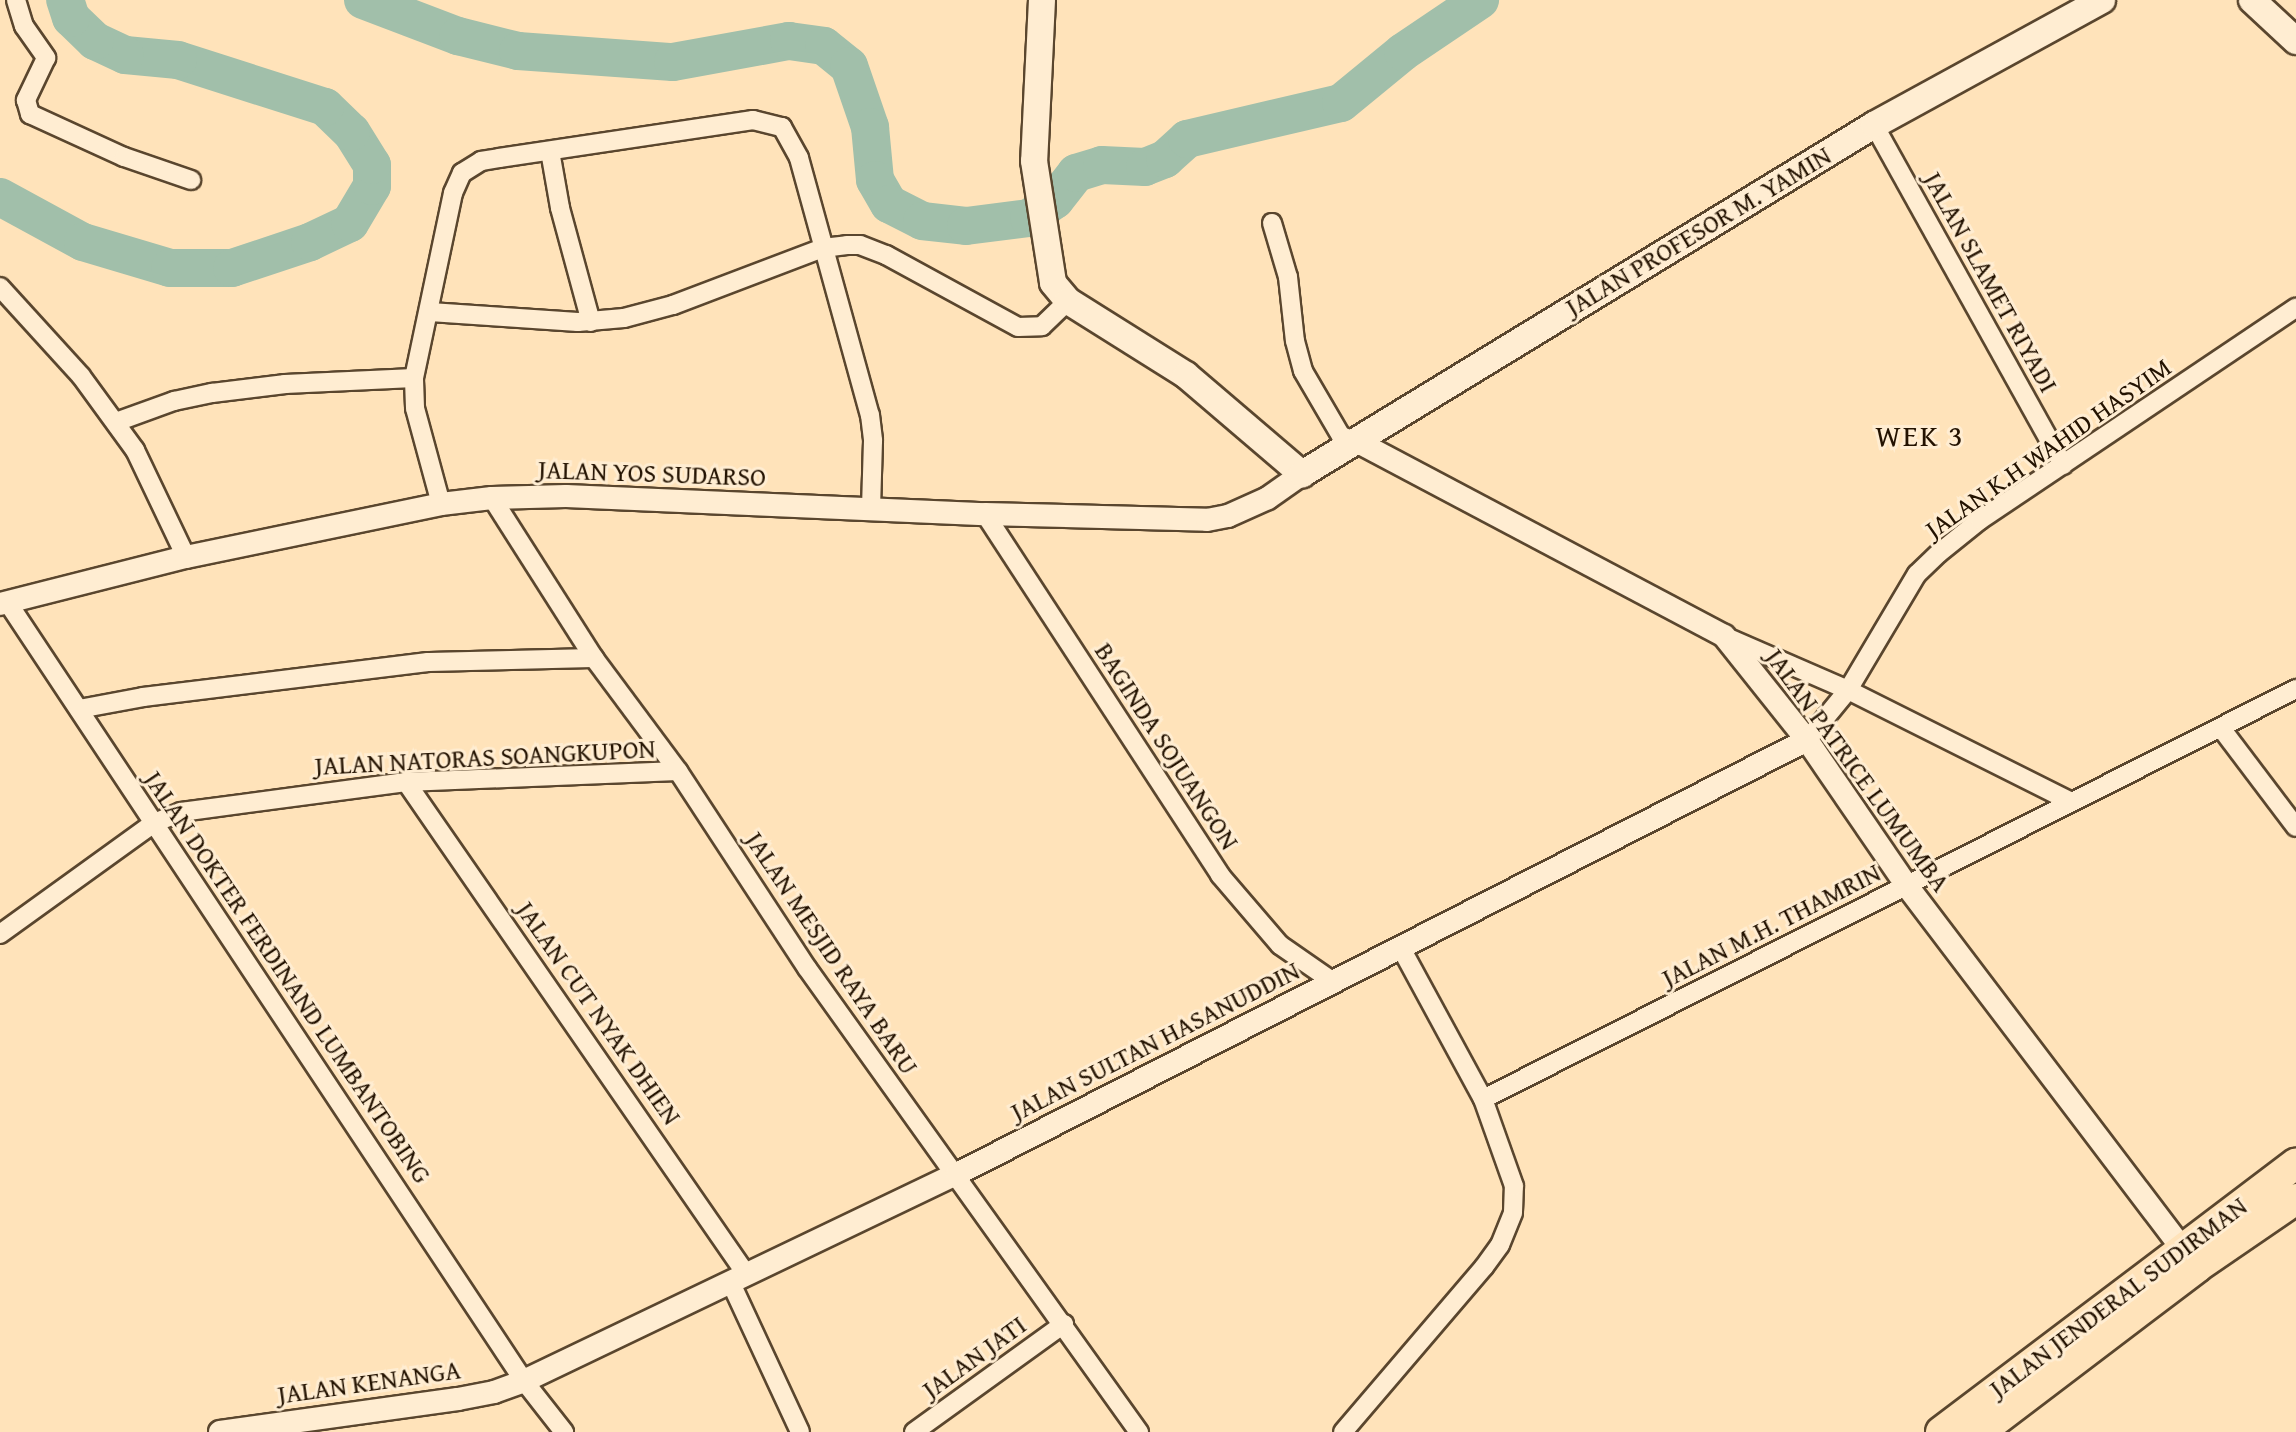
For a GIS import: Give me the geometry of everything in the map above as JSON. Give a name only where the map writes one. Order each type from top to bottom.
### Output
[{"type":"highway","name":"JALAN JENDERAL SUDIRMAN","points":[[1980,1432],[2296,1164]]},
{"type":"highway","name":"JALAN JENDERAL SUDIRMAN","points":[[1945,1431],[2189,1257],[2296,1199]]},
{"type":"main road","points":[[1042,0],[1034,161],[1049,275],[1068,301],[1186,375],[1302,474]]},
{"type":"main road","name":"JALAN PROFESOR M. YAMIN","points":[[1302,474],[1874,125],[2102,0]]},
{"type":"main road","points":[[2252,0],[2296,41]]},
{"type":"street","points":[[16,0],[24,26],[46,58],[26,100],[30,114],[124,157],[191,180]]},
{"type":"street","points":[[441,504],[415,408],[414,378],[453,193],[462,173],[481,161],[753,120],[776,124],[787,132],[799,158],[873,430],[871,509]]},
{"type":"street","name":"JALAN SLAMET RIYADI","points":[[1874,125],[2063,465]]},
{"type":"street","points":[[550,151],[560,208],[591,322]]},
{"type":"street","points":[[1272,223],[1288,277],[1295,341],[1303,371],[1341,436],[1358,442]]},
{"type":"street","points":[[430,312],[591,322],[624,318],[673,305],[823,248],[860,245],[872,248],[1018,327],[1042,326],[1068,301]]},
{"type":"street","points":[[0,287],[81,376],[116,422],[150,476],[186,557]]},
{"type":"street","name":"JALAN K.H WAHID HASYIM","points":[[1807,740],[1848,690],[1917,574],[1980,520],[2296,308]]},
{"type":"street","points":[[116,422],[174,401],[212,393],[285,384],[414,378]]},
{"type":"street","name":"JALAN PATRICE LUMUMBA","points":[[1358,442],[1724,636],[1807,740],[1907,886],[2189,1257]]},
{"type":"street","name":"JALAN YOS SUDARSO","points":[[4,604],[186,557],[441,504],[492,498],[566,496],[1207,520],[1228,516],[1268,498],[1302,474]]},
{"type":"street","name":"JALAN MESJID RAYA BARU","points":[[492,498],[594,658],[678,771],[807,968],[1139,1432]]},
{"type":"street","name":"BAGINDA SOJUANGON","points":[[985,514],[1220,875],[1280,945],[1332,981]]},
{"type":"street","name":"JALAN DOKTER FERDINAND LUMBANTOBING","points":[[4,604],[79,709],[524,1381],[564,1432]]},
{"type":"street","points":[[1724,636],[1848,690],[2072,802]]},
{"type":"street","points":[[79,709],[143,697],[428,662],[594,658]]},
{"type":"street","name":"JALAN M.H. THAMRIN","points":[[1483,1099],[2296,689]]},
{"type":"street","points":[[2221,728],[2296,827]]},
{"type":"street","name":"JALAN SULTAN HASANUDDIN","points":[[524,1381],[957,1174],[1807,740]]},
{"type":"street","name":"JALAN NATORAS SOANGKUPON","points":[[0,934],[154,823],[189,810],[406,782],[678,771]]},
{"type":"street","name":"JALAN CUT NYAK DHIEN","points":[[406,782],[738,1278],[800,1432]]},
{"type":"street","points":[[1343,1432],[1484,1267],[1507,1229],[1513,1212],[1514,1186],[1483,1099],[1401,948]]},
{"type":"street","name":"JALAN JATI","points":[[914,1432],[1064,1324]]},
{"type":"street","name":"JALAN KENANGA","points":[[220,1432],[458,1399],[494,1392],[524,1381]]},
{"type":"waterway","points":[[0,197],[83,242],[170,268],[232,268],[310,242],[350,223],[372,186],[372,165],[351,132],[325,107],[178,60],[125,55],[95,41],[71,18],[65,0]]},
{"type":"waterway","points":[[363,0],[458,36],[518,51],[673,62],[789,41],[824,46],[849,66],[870,127],[875,180],[889,204],[922,221],[966,226],[1029,218],[1055,200],[1076,173],[1102,165],[1145,167],[1165,159],[1187,139],[1341,103],[1403,52],[1480,0]]},
{"type":"district","name":"WEK 3","points":[[1920,435]]}]
